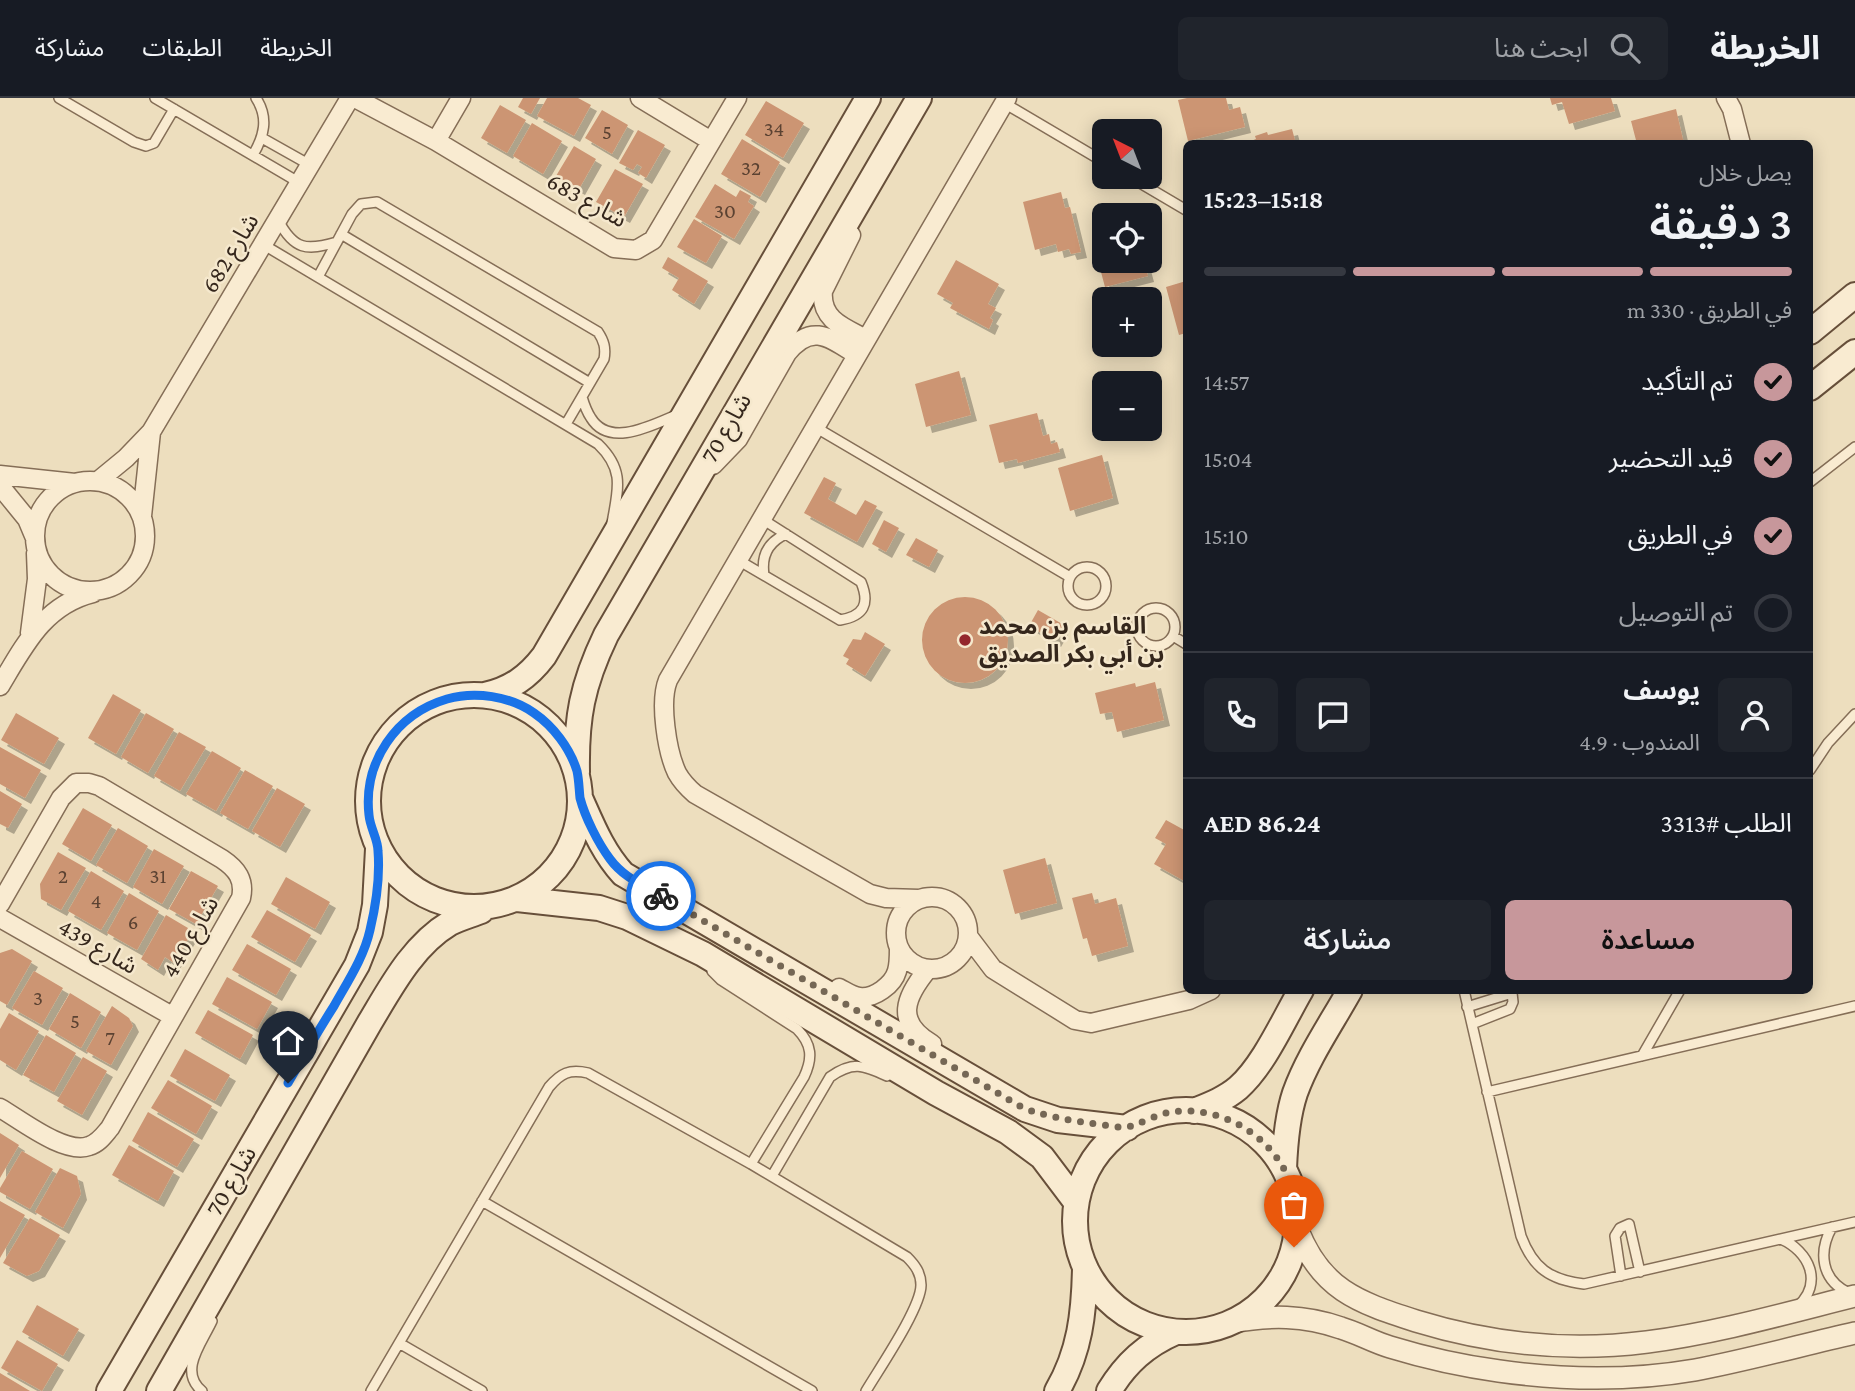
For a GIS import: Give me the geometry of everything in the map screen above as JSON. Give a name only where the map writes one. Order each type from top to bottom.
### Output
[{"type":"main road","name":"شارع 70","points":[[485,695],[513,686],[536,668],[868,98]]},
{"type":"main road","name":"شارع 70","points":[[577,772],[581,701],[590,667],[606,635],[919,98]]},
{"type":"main road","points":[[1813,330],[1855,295]]},
{"type":"main road","points":[[1813,386],[1855,352]]},
{"type":"main road","points":[[485,695],[510,701],[533,712],[552,729],[567,749],[577,772],[581,800],[577,831],[564,859],[543,882],[517,899],[493,906],[459,907],[426,897],[398,877],[379,849],[369,818],[369,786],[373,770],[387,741],[409,717],[430,705],[453,697],[485,695]]},
{"type":"main road","points":[[581,800],[605,851],[623,874],[1025,1109],[1058,1120],[1127,1128]]},
{"type":"main road","name":"شارع 70","points":[[109,1391],[357,965],[370,932],[379,849]]},
{"type":"main road","points":[[517,899],[599,908],[626,917],[703,954],[936,1093],[1008,1132],[1042,1157],[1076,1202]]},
{"type":"main road","name":"شارع 70","points":[[159,1391],[369,1022],[405,965],[433,936],[451,923],[493,906]]},
{"type":"main road","points":[[1194,1111],[1237,1089],[1254,1071],[1299,994]]},
{"type":"main road","points":[[1284,1169],[1288,1118],[1295,1093],[1348,994]]},
{"type":"main road","points":[[1194,1111],[1221,1116],[1246,1128],[1268,1146],[1284,1169],[1294,1197],[1297,1228],[1294,1247],[1277,1284],[1249,1312],[1231,1322],[1204,1331],[1176,1332],[1157,1329],[1122,1313],[1107,1300],[1085,1269],[1078,1247],[1076,1202],[1089,1167],[1099,1152],[1127,1128],[1148,1117],[1170,1112],[1194,1111]]},
{"type":"main road","points":[[1057,1391],[1069,1371],[1081,1331],[1085,1269]]},
{"type":"main road","points":[[1109,1391],[1130,1362],[1159,1339],[1176,1332]]},
{"type":"street","name":"شارع 683","points":[[352,98],[436,141],[614,248],[636,250],[653,240],[737,98]]},
{"type":"street","name":"شارع 682","points":[[97,481],[126,458],[150,432],[352,98]]},
{"type":"street","points":[[436,141],[461,98]]},
{"type":"street","points":[[640,98],[712,141]]},
{"type":"street","points":[[1726,98],[1732,109],[1740,140]]},
{"type":"street","points":[[951,964],[966,947],[968,936],[964,915],[949,901],[940,897],[886,898],[870,894],[695,794],[683,782],[674,767],[662,708],[664,690],[738,559],[1005,101]]},
{"type":"street","points":[[862,347],[832,320],[825,310],[823,291],[881,176],[896,139]]},
{"type":"street","points":[[696,478],[738,439],[787,353],[797,341],[810,335],[825,336],[862,347]]},
{"type":"street","name":"شارع 682","points":[[142,516],[150,432]]},
{"type":"street","points":[[0,475],[75,483],[97,481],[112,485],[135,503],[142,516],[146,535],[142,554],[133,572],[118,584],[65,602],[43,620],[29,637],[0,686]]},
{"type":"street","points":[[29,637],[37,579],[36,524],[41,510],[61,489],[75,483]]},
{"type":"street","points":[[0,486],[27,519],[43,566],[58,582],[78,590],[99,591]]},
{"type":"street","name":"شارع 440","points":[[0,904],[61,798],[76,783],[99,786],[222,859],[234,867],[243,888],[241,898],[101,1140],[77,1148],[59,1143],[0,1108]]},
{"type":"street","points":[[787,969],[801,968],[809,971],[856,997],[883,991],[895,978],[899,949],[896,928],[885,910],[870,894]]},
{"type":"street","points":[[896,928],[903,911],[919,899]]},
{"type":"street","name":"شارع 439","points":[[0,918],[172,1016]]},
{"type":"street","points":[[968,936],[993,969]]},
{"type":"street","points":[[899,949],[911,963],[928,970]]},
{"type":"street","points":[[982,1085],[967,1062],[919,1037],[908,1019],[908,998],[912,988],[928,970],[951,964],[972,964],[993,969],[1075,1020],[1091,1023],[1189,1000],[1202,994]]},
{"type":"street","points":[[1297,1228],[1315,1265],[1345,1293],[1404,1317],[1483,1338],[1565,1346],[1606,1346],[1689,1335],[1855,1296]]},
{"type":"street","points":[[1231,1322],[1288,1316],[1317,1320],[1402,1351],[1455,1364],[1531,1375],[1574,1377],[1629,1377],[1695,1370],[1849,1336]]},
{"type":"lane","points":[[59,98],[71,101],[134,142],[146,146],[153,143],[174,109]]},
{"type":"lane","points":[[155,98],[300,183]]},
{"type":"lane","points":[[253,155],[262,138],[264,114],[256,98]]},
{"type":"lane","points":[[1005,101],[1092,155]]},
{"type":"lane","points":[[262,138],[310,165]]},
{"type":"lane","points":[[1150,189],[1183,208]]},
{"type":"lane","points":[[318,276],[352,215],[361,204],[377,202],[598,332],[603,339],[604,359],[566,424]]},
{"type":"lane","points":[[278,220],[289,239],[310,249],[339,238]]},
{"type":"lane","points":[[339,238],[590,383]]},
{"type":"lane","points":[[264,244],[598,444],[610,456],[617,472],[617,493],[608,545]]},
{"type":"lane","points":[[582,397],[591,420],[615,434],[641,429],[684,412]]},
{"type":"lane","points":[[815,428],[1070,577]]},
{"type":"lane","points":[[1813,480],[1855,447]]},
{"type":"lane","points":[[738,559],[840,620],[853,618],[863,609],[866,595],[861,582],[762,519]]},
{"type":"lane","points":[[764,575],[763,559],[766,550],[774,540],[786,534]]},
{"type":"lane","points":[[1086,567],[1095,569],[1102,575],[1106,585],[1104,594],[1097,602],[1088,605],[1078,603],[1071,596],[1068,587],[1070,577],[1076,570],[1086,567]]},
{"type":"lane","points":[[1155,608],[1164,610],[1172,617],[1175,626],[1173,636],[1166,643],[1157,646],[1147,644],[1140,638],[1137,628],[1139,619],[1145,611],[1155,608]]},
{"type":"lane","points":[[1173,636],[1183,642]]},
{"type":"lane","points":[[1813,765],[1828,743],[1855,714]]},
{"type":"lane","points":[[703,954],[712,972],[797,1029],[806,1039],[811,1051],[810,1065],[804,1077],[751,1164]]},
{"type":"lane","points":[[1465,994],[1521,1236],[1527,1252],[1544,1271],[1567,1282],[1584,1284],[1855,1222]]},
{"type":"lane","points":[[1467,1007],[1509,994]]},
{"type":"lane","points":[[1472,1024],[1510,1009],[1512,994]]},
{"type":"lane","points":[[1642,1056],[1678,994]]},
{"type":"lane","points":[[1488,1092],[1855,1006]]},
{"type":"lane","points":[[772,1176],[822,1088],[830,1077],[840,1070],[865,1066],[912,1088],[936,1093]]},
{"type":"lane","points":[[371,1391],[549,1087],[559,1075],[573,1070],[588,1073],[751,1164],[907,1257],[915,1265],[919,1275],[920,1297],[866,1391]]},
{"type":"lane","points":[[482,1201],[812,1391]]},
{"type":"lane","points":[[1621,1276],[1615,1241],[1617,1232],[1624,1225],[1629,1224],[1640,1272]]},
{"type":"lane","points":[[1832,1227],[1823,1250],[1824,1263],[1835,1284],[1855,1296]]},
{"type":"lane","points":[[1781,1239],[1803,1254],[1809,1265],[1811,1279],[1808,1292],[1791,1312]]},
{"type":"lane","points":[[224,1299],[237,1274],[243,1245]]},
{"type":"lane","points":[[202,1391],[192,1380],[190,1369],[218,1311]]},
{"type":"lane","points":[[399,1343],[482,1391]]},
{"type":"building","points":[[523,98],[540,98],[531,114],[518,107]]},
{"type":"building","points":[[547,98],[578,98],[591,105],[574,136],[537,116]]},
{"type":"building","points":[[1226,98],[1229,110],[1240,107],[1245,127],[1188,140],[1178,100]]},
{"type":"building","points":[[1550,98],[1611,98],[1615,111],[1569,124],[1562,102],[1552,105]]},
{"type":"building","points":[[766,101],[804,123],[783,158],[745,135]]},
{"type":"building","points":[[500,105],[526,120],[507,153],[481,138]]},
{"type":"building","points":[[1676,109],[1683,140],[1636,140],[1631,121]]},
{"type":"building","points":[[602,110],[628,125],[612,154],[585,138]]},
{"type":"building","points":[[532,123],[562,141],[543,174],[513,156]]},
{"type":"building","points":[[1292,129],[1295,140],[1253,140],[1255,136],[1267,132],[1268,135]]},
{"type":"building","points":[[638,130],[665,145],[646,178],[638,173],[642,167],[637,164],[633,170],[619,163]]},
{"type":"building","points":[[742,139],[780,162],[760,197],[721,174]]},
{"type":"building","points":[[574,146],[596,159],[579,189],[556,176]]},
{"type":"building","points":[[615,169],[643,184],[624,217],[596,202]]},
{"type":"building","points":[[715,184],[736,197],[740,190],[751,196],[748,202],[754,206],[734,239],[695,217]]},
{"type":"building","points":[[1061,192],[1065,208],[1070,207],[1081,252],[1071,254],[1069,249],[1058,252],[1056,244],[1035,250],[1023,202]]},
{"type":"building","points":[[694,219],[722,236],[706,263],[677,247]]},
{"type":"building","points":[[668,257],[708,281],[694,304],[672,290],[679,278],[662,268]]},
{"type":"building","points":[[956,260],[999,284],[988,304],[996,308],[990,318],[993,320],[989,329],[950,308],[953,303],[937,294]]},
{"type":"building","points":[[1101,273],[1147,273],[1148,276],[1105,287]]},
{"type":"building","points":[[1183,282],[1183,334],[1179,335],[1166,287]]},
{"type":"building","points":[[959,371],[971,415],[926,427],[915,384]]},
{"type":"building","points":[[1037,413],[1043,436],[1049,434],[1051,444],[1057,442],[1060,452],[1018,463],[1017,459],[999,463],[989,425]]},
{"type":"building","points":[[1102,455],[1113,498],[1070,511],[1058,468]]},
{"type":"building","points":[[824,477],[836,483],[828,499],[856,515],[865,500],[877,506],[857,542],[804,513]]},
{"type":"building","points":[[884,520],[899,528],[886,552],[872,544]]},
{"type":"building","points":[[916,538],[938,550],[929,567],[906,555]]},
{"type":"building","name":"القاسم بن محمد بن أبي بكر الصديق","points":[[965,597],[989,604],[1001,616],[1008,640],[1001,664],[989,676],[965,683],[941,676],[929,664],[922,640],[929,616],[941,604]]},
{"type":"building","points":[[1038,610],[1064,625],[1055,641],[1029,626]]},
{"type":"building","points":[[865,632],[885,644],[865,676],[846,664],[849,659],[843,656],[853,639],[861,640]]},
{"type":"building","points":[[1155,682],[1164,720],[1117,732],[1112,712],[1100,714],[1095,693],[1135,683],[1136,687]]},
{"type":"building","points":[[113,694],[141,710],[116,754],[88,738]]},
{"type":"building","points":[[16,713],[59,738],[44,764],[1,740]]},
{"type":"building","points":[[146,713],[174,729],[148,773],[121,757]]},
{"type":"building","points":[[179,732],[206,747],[180,791],[154,776]]},
{"type":"building","points":[[0,747],[41,770],[25,798],[0,784]]},
{"type":"building","points":[[212,751],[241,768],[216,811],[186,794]]},
{"type":"building","points":[[245,770],[273,786],[248,829],[220,813]]},
{"type":"building","points":[[277,788],[305,804],[280,847],[252,831]]},
{"type":"building","points":[[0,791],[22,804],[8,828],[0,824]]},
{"type":"building","points":[[83,808],[112,825],[91,861],[62,844]]},
{"type":"building","points":[[1166,820],[1183,829],[1183,880],[1154,864],[1166,844],[1155,838]]},
{"type":"building","points":[[118,828],[148,846],[127,883],[96,865]]},
{"type":"building","points":[[154,849],[184,866],[162,904],[133,887]]},
{"type":"building","points":[[58,852],[86,868],[61,910],[41,899],[40,884]]},
{"type":"building","points":[[1045,858],[1057,903],[1015,914],[1003,870]]},
{"type":"building","points":[[91,871],[124,891],[101,930],[68,911]]},
{"type":"building","points":[[191,871],[218,886],[196,924],[169,909]]},
{"type":"building","points":[[286,877],[330,902],[315,929],[271,904]]},
{"type":"building","points":[[129,893],[159,911],[137,950],[107,933]]},
{"type":"building","points":[[1092,893],[1095,904],[1116,898],[1128,946],[1092,956],[1087,938],[1083,939],[1072,898]]},
{"type":"building","points":[[267,910],[311,935],[295,962],[251,937]]},
{"type":"building","points":[[166,915],[193,931],[174,963],[165,957],[158,970],[141,959]]},
{"type":"building","points":[[247,944],[291,969],[276,995],[232,970]]},
{"type":"building","points":[[12,949],[32,961],[7,1005],[0,1001],[0,953]]},
{"type":"building","points":[[34,971],[63,988],[42,1025],[12,1008]]},
{"type":"building","points":[[227,977],[272,1002],[257,1029],[212,1004]]},
{"type":"building","points":[[70,993],[101,1012],[81,1048],[49,1029]]},
{"type":"building","points":[[112,1006],[129,1018],[133,1026],[111,1065],[86,1051]]},
{"type":"building","points":[[208,1010],[253,1035],[240,1059],[195,1033]]},
{"type":"building","points":[[9,1013],[39,1031],[16,1070],[0,1060],[0,1029]]},
{"type":"building","points":[[46,1035],[76,1053],[54,1092],[23,1075]]},
{"type":"building","points":[[185,1049],[230,1075],[215,1101],[170,1076]]},
{"type":"building","points":[[83,1057],[107,1071],[82,1115],[57,1101]]},
{"type":"building","points":[[168,1080],[212,1106],[196,1134],[151,1108]]},
{"type":"building","points":[[148,1112],[194,1139],[177,1167],[132,1141]]},
{"type":"building","points":[[0,1133],[19,1145],[0,1178]]},
{"type":"building","points":[[129,1145],[174,1171],[158,1201],[112,1175]]},
{"type":"building","points":[[22,1151],[53,1169],[30,1209],[0,1192]]},
{"type":"building","points":[[60,1168],[77,1176],[81,1194],[63,1228],[35,1212]]},
{"type":"building","points":[[0,1201],[25,1215],[0,1258]]},
{"type":"building","points":[[30,1218],[60,1235],[39,1271],[27,1276],[3,1263]]},
{"type":"building","points":[[37,1305],[79,1329],[63,1356],[22,1332]]},
{"type":"building","points":[[17,1340],[58,1364],[42,1391],[1,1368]]},
{"type":"building","points":[[0,1373],[30,1391],[0,1391]]},
{"type":"way so far","points":[[661,896],[1025,1109],[1058,1120],[1127,1128],[1148,1117],[1170,1112],[1194,1111],[1221,1116],[1246,1128],[1268,1146],[1290,1183],[1297,1228],[1294,1247]]},
{"type":"place","name":"القاسم بن محمد بن أبي بكر الصديق","points":[[965,640]]},
{"type":"route","points":[[288,1083],[357,965],[370,932],[379,849],[369,818],[369,786],[373,770],[387,741],[397,728],[423,709],[453,697],[485,695],[510,701],[533,712],[552,729],[567,749],[577,772],[581,800],[610,860],[623,874],[661,896]]}]
